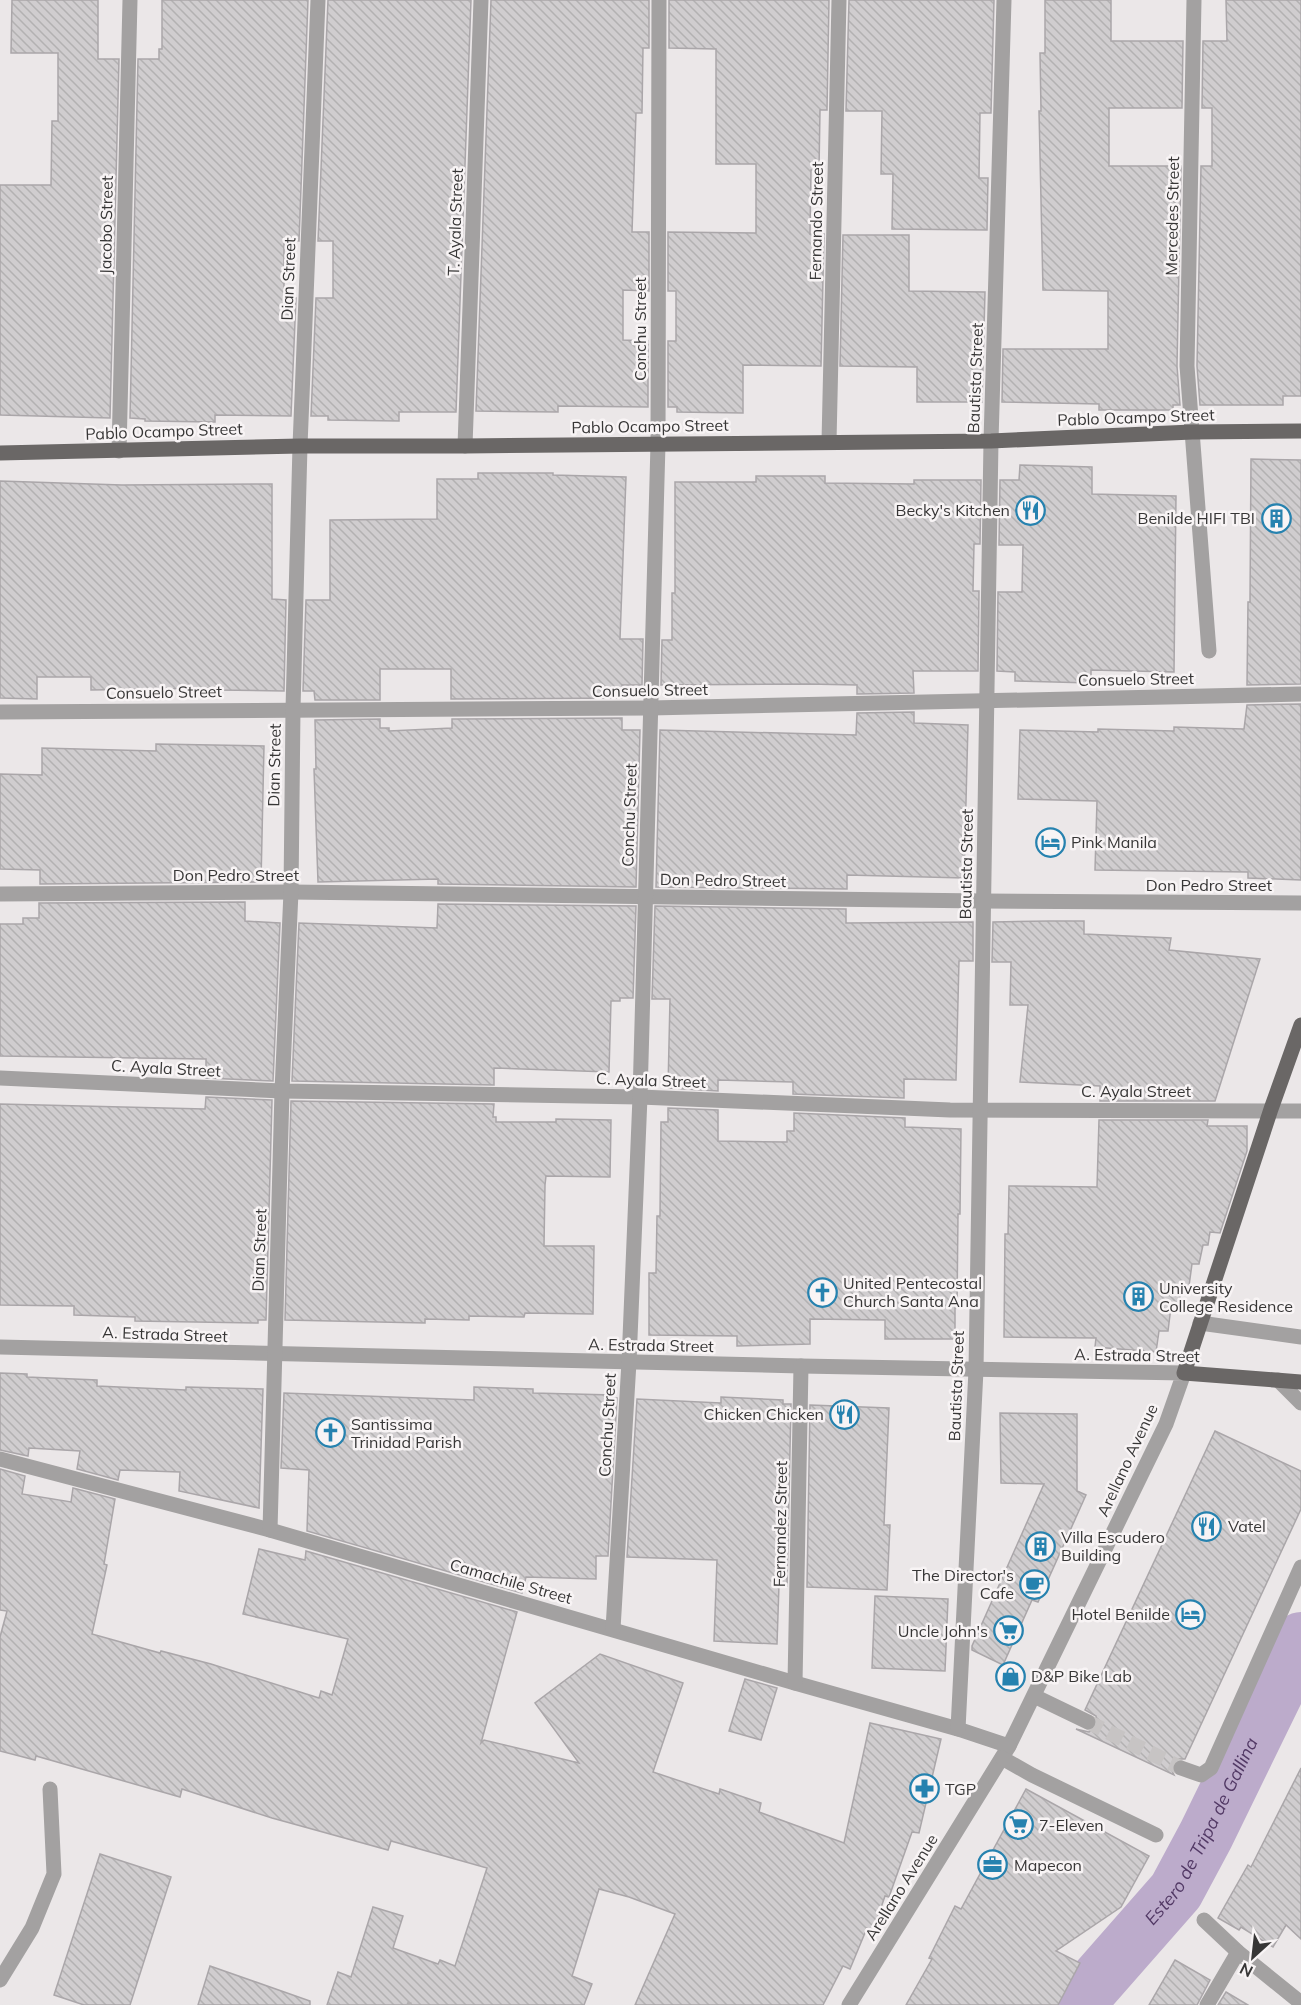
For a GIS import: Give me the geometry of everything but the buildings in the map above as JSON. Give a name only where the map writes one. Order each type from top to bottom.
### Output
[{"type":"main road","name":"Pablo Ocampo Street","points":[[0,453],[300,446],[991,441],[1192,432],[1301,431]]},
{"type":"main road","name":"Arellano Avenue","points":[[1184,1373],[1301,1025]]},
{"type":"main road","name":"A. Estrada Street","points":[[1184,1373],[1301,1382]]},
{"type":"street","name":"Jacobo Street","points":[[119,451],[130,0]]},
{"type":"street","name":"Dian Street","points":[[270,1530],[282,1091],[291,892],[300,446],[318,0]]},
{"type":"street","name":"T. Ayala Street","points":[[465,446],[481,0]]},
{"type":"street","name":"Conchu Street","points":[[613,1629],[629,1362],[640,1097],[658,444],[659,0]]},
{"type":"street","name":"Fernando Street","points":[[829,442],[839,0]]},
{"type":"street","name":"Bautista Street","points":[[958,1729],[976,1370],[991,441],[1004,0]]},
{"type":"street","name":"Mercedes Street","points":[[1194,0],[1187,366],[1209,651]]},
{"type":"street","name":"Consuelo Street","points":[[0,712],[650,708],[1301,694]]},
{"type":"street","name":"Don Pedro Street","points":[[0,894],[291,892],[1301,903]]},
{"type":"street","name":"C. Ayala Street","points":[[0,1078],[282,1091],[640,1097],[980,1110],[1271,1109],[1301,1111]]},
{"type":"street","points":[[1200,1323],[1301,1337]]},
{"type":"street","name":"A. Estrada Street","points":[[0,1347],[274,1355],[1184,1373]]},
{"type":"street","name":"Fernandez Street","points":[[795,1683],[801,1366]]},
{"type":"street","name":"Arellano Avenue","points":[[849,2005],[1006,1752],[1166,1424],[1184,1373]]},
{"type":"street","points":[[1278,1380],[1301,1403]]},
{"type":"street","name":"Camachile Street","points":[[0,1459],[270,1530],[958,1729],[1006,1752],[1032,1775],[1156,1835]]},
{"type":"street","points":[[1181,1768],[1201,1775],[1211,1768],[1301,1568]]},
{"type":"street","points":[[1034,1696],[1088,1722]]},
{"type":"street","points":[[0,1980],[32,1928],[54,1874],[50,1789]]},
{"type":"street","points":[[1204,1920],[1238,1952],[1301,2002]]},
{"type":"street","points":[[1207,2005],[1238,1952]]},
{"type":"waterway","name":"Estero de Tripa de Gallina","points":[[1076,2005],[1176,1891],[1206,1835],[1301,1640]]},
{"type":"tunnel","points":[[1088,1722],[1181,1768]]},
{"type":"place","name":"Becky's Kitchen","points":[[1031,510]]},
{"type":"place","name":"Benilde HIFI TBI","points":[[1276,518]]},
{"type":"place","name":"Pink Manila","points":[[1050,842]]},
{"type":"place","name":"United Pentecostal Church Santa Ana","points":[[822,1292]]},
{"type":"place","name":"University College Residence","points":[[1138,1297]]},
{"type":"place","name":"Chicken Chicken","points":[[845,1414]]},
{"type":"place","name":"Santissima Trinidad Parish","points":[[330,1433]]},
{"type":"place","name":"Vatel","points":[[1207,1526]]},
{"type":"place","name":"Villa Escudero Building","points":[[1040,1546]]},
{"type":"place","name":"The Director's Cafe","points":[[1035,1584]]},
{"type":"place","name":"Hotel Benilde","points":[[1191,1614]]},
{"type":"place","name":"Uncle John's","points":[[1009,1631]]},
{"type":"place","name":"D&P Bike Lab","points":[[1010,1676]]},
{"type":"place","name":"TGP","points":[[924,1789]]},
{"type":"place","name":"7-Eleven","points":[[1018,1825]]},
{"type":"place","name":"Mapecon","points":[[993,1865]]}]
